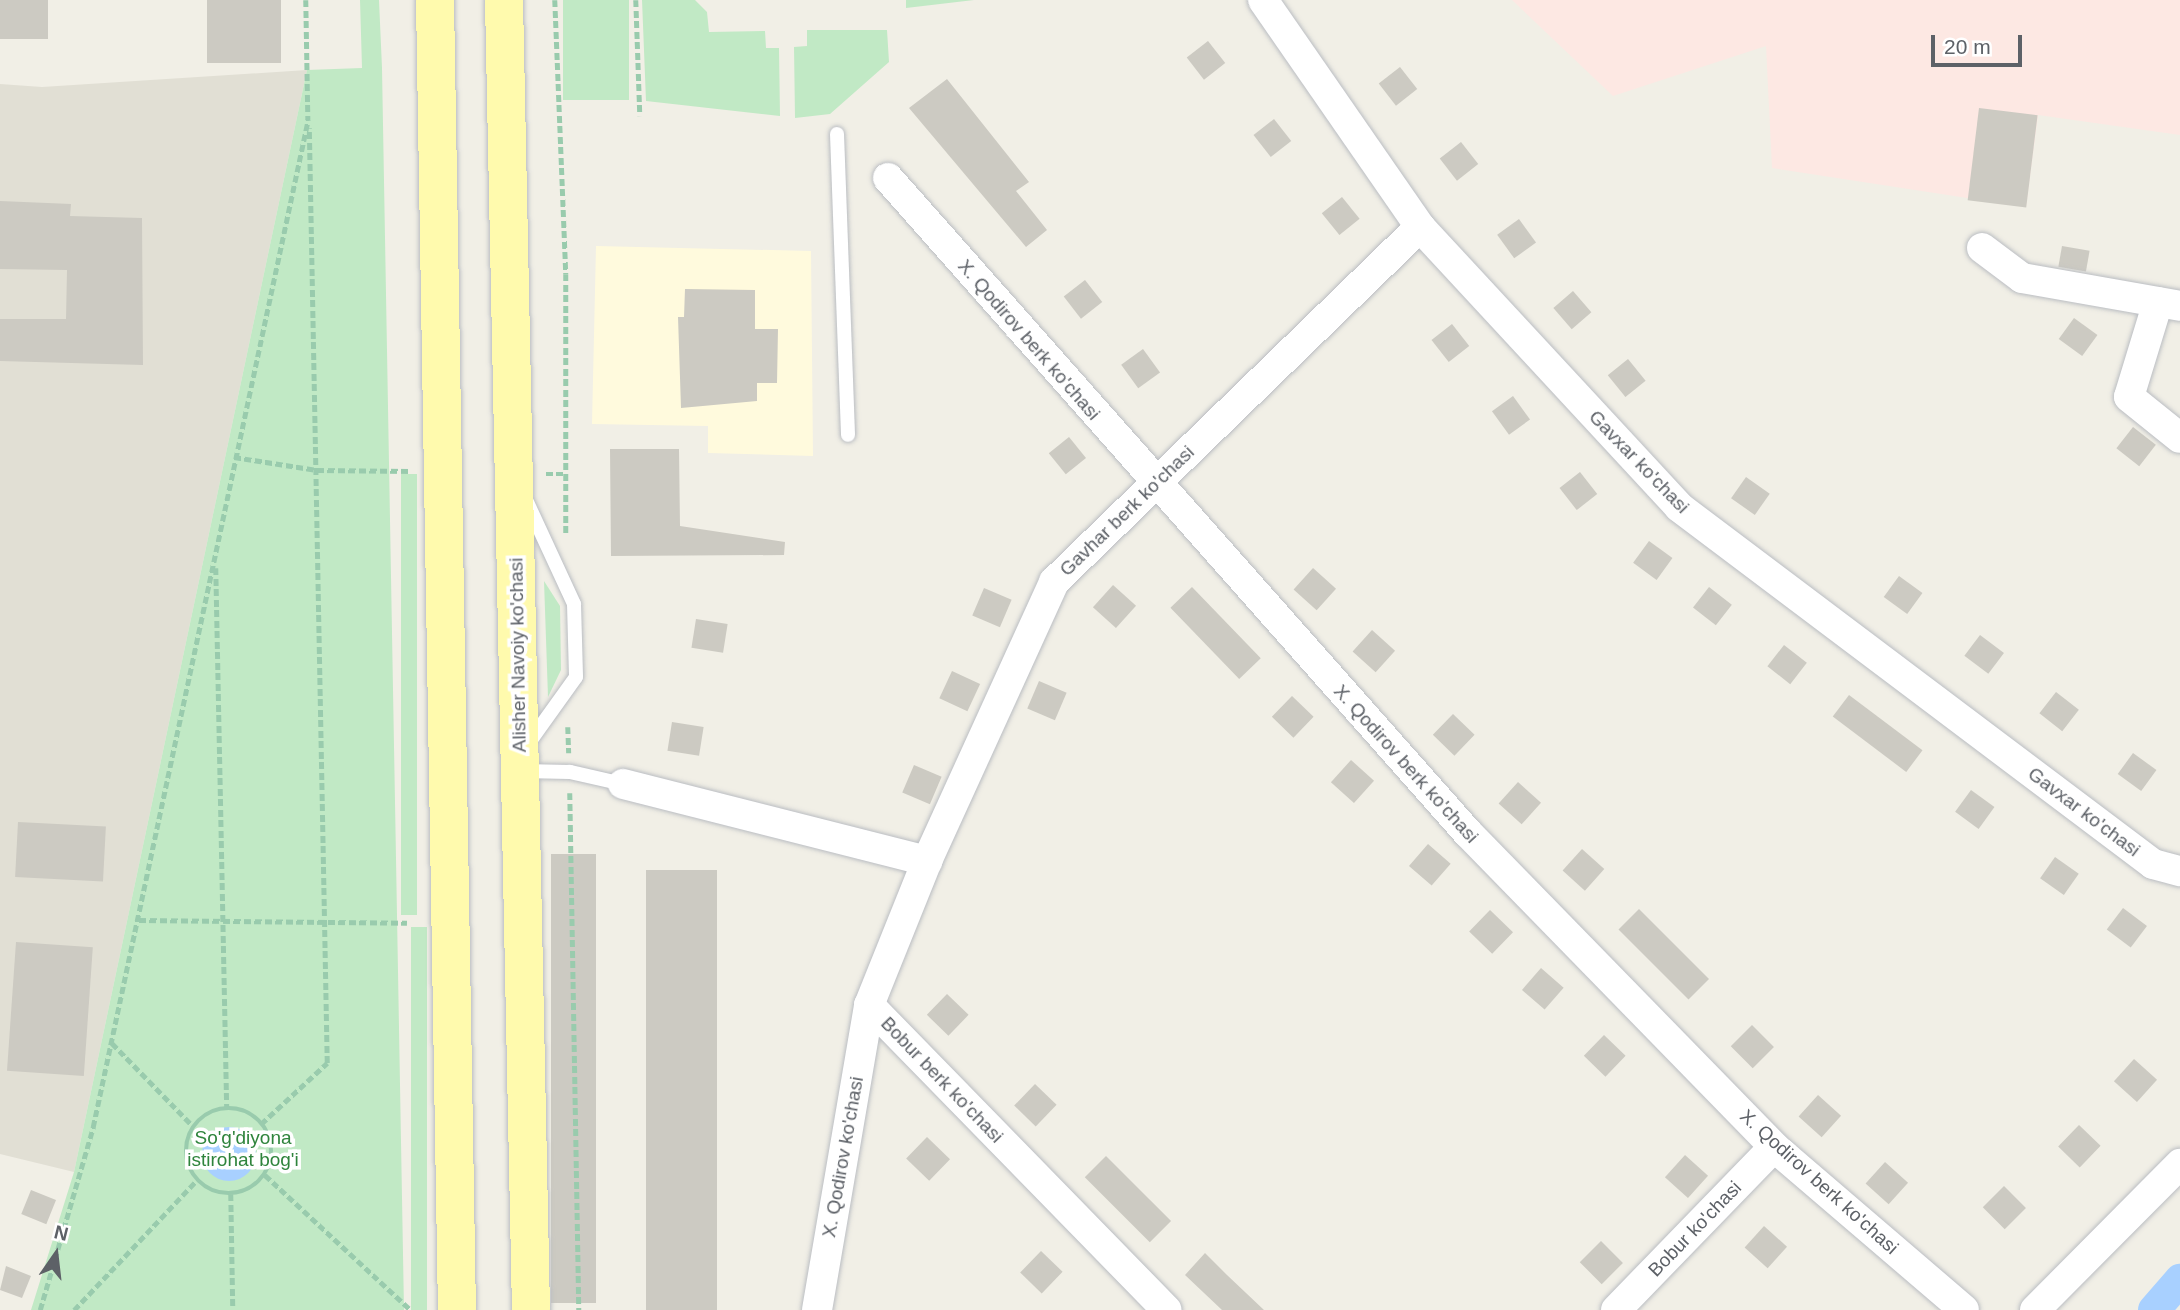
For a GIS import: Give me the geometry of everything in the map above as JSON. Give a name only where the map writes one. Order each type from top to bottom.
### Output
[{"type":"main road","points":[[435,0],[457,1310]]},
{"type":"main road","name":"Alisher Navoiy ko'chasi","points":[[504,0],[531,1310]]},
{"type":"street","name":"Gavxar ko'chasi","points":[[1263,0],[1420,227],[1679,507],[2153,864],[2180,872]]},
{"type":"street","name":"X. Qodirov berk ko'chasi","points":[[888,178],[1156,484],[1468,833],[1774,1147],[1964,1310]]},
{"type":"street","name":"Gavhar berk ko'chasi","points":[[927,861],[1054,582],[1420,227]]},
{"type":"street","points":[[1982,248],[2022,278],[2169,304],[2129,397],[2180,438]]},
{"type":"street","points":[[623,784],[927,861]]},
{"type":"street","name":"Bobur berk ko'chasi","points":[[927,861],[869,1004],[1167,1310]]},
{"type":"street","name":"X. Qodirov ko'chasi","points":[[817,1310],[869,1004]]},
{"type":"street","name":"Bobur ko'chasi","points":[[1616,1310],[1774,1147]]},
{"type":"street","points":[[2035,1310],[2180,1164]]},
{"type":"lane","points":[[836,134],[848,435]]},
{"type":"lane","points":[[514,473],[574,604],[576,677],[520,763],[623,784]]},
{"type":"path","points":[[261,1124],[327,1063],[306,0]]},
{"type":"path","points":[[636,0],[640,116]]},
{"type":"path","points":[[40,1310],[112,1042],[216,558],[234,457],[309,120]]},
{"type":"path","points":[[234,457],[317,470],[396,471]]},
{"type":"path","points":[[216,558],[227,1109]]},
{"type":"path","points":[[139,920],[407,923]]},
{"type":"path","points":[[112,1042],[194,1127]]},
{"type":"path","points":[[227,1109],[247,1113],[261,1124],[271,1147],[265,1175],[231,1194],[197,1180],[187,1160],[194,1127],[208,1114],[227,1109]]},
{"type":"path","points":[[265,1175],[411,1310]]},
{"type":"path","points":[[74,1310],[197,1180]]},
{"type":"path","points":[[231,1194],[233,1310]]},
{"type":"shaded area","points":[[1512,0],[2180,0],[2180,135],[2038,115],[2026,207],[1772,168],[1766,46],[1613,96]]},
{"type":"shaded area","points":[[307,70],[74,1172],[0,1154],[0,84],[42,87]]},
{"type":"shaded area","points":[[596,246],[811,251],[813,456],[708,453],[708,426],[592,424]]},
{"type":"green space","name":"So'g'diyona istirohat bog'i","points":[[360,0],[379,0],[382,68],[404,1310],[31,1310],[74,1172],[307,70],[362,68]]},
{"type":"green space","points":[[563,0],[629,0],[629,100],[563,100]]},
{"type":"green space","points":[[642,0],[695,0],[707,12],[709,32],[765,31],[766,48],[779,48],[780,116],[646,101]]},
{"type":"green space","points":[[906,0],[974,0],[906,8]]},
{"type":"green space","points":[[807,30],[887,30],[889,62],[830,114],[795,118],[794,47],[807,46]]},
{"type":"green space","points":[[401,474],[417,474],[417,915],[401,915]]},
{"type":"green space","points":[[544,581],[560,606],[561,670],[548,697]]},
{"type":"green space","points":[[411,927],[427,927],[427,1310],[411,1310]]},
{"type":"water","points":[[229,1127],[248,1135],[256,1154],[248,1173],[229,1181],[210,1173],[202,1154],[210,1135]]},
{"type":"building","points":[[0,0],[48,0],[48,39],[0,39]]},
{"type":"building","points":[[207,0],[281,0],[281,63],[207,63]]},
{"type":"building","points":[[1208,41],[1225,63],[1204,80],[1187,58]]},
{"type":"building","points":[[1400,67],[1417,89],[1396,106],[1379,84]]},
{"type":"building","points":[[947,79],[1029,182],[1016,191],[1047,230],[1026,247],[909,108]]},
{"type":"building","points":[[1979,108],[2038,115],[2026,207],[1968,200]]},
{"type":"building","points":[[1274,119],[1291,141],[1271,157],[1254,135]]},
{"type":"building","points":[[1461,142],[1478,164],[1457,181],[1440,159]]},
{"type":"building","points":[[1342,197],[1360,219],[1339,235],[1322,213]]},
{"type":"building","points":[[0,201],[71,204],[70,216],[142,218],[143,365],[0,361],[0,319],[66,319],[67,270],[0,269]]},
{"type":"building","points":[[1519,219],[1536,242],[1514,258],[1497,235]]},
{"type":"building","points":[[2062,246],[2090,251],[2086,272],[2058,267]]},
{"type":"building","points":[[1085,280],[1102,302],[1081,319],[1064,297]]},
{"type":"building","points":[[685,289],[755,290],[755,329],[778,329],[777,383],[757,383],[757,401],[681,408],[678,317],[684,317]]},
{"type":"building","points":[[1573,291],[1591,312],[1572,329],[1553,308]]},
{"type":"building","points":[[2074,318],[2097,335],[2082,356],[2059,339]]},
{"type":"building","points":[[1452,324],[1469,346],[1449,362],[1432,340]]},
{"type":"building","points":[[1143,349],[1160,372],[1138,388],[1121,365]]},
{"type":"building","points":[[1628,359],[1646,381],[1625,397],[1608,375]]},
{"type":"building","points":[[1513,396],[1530,419],[1509,435],[1492,411]]},
{"type":"building","points":[[2133,427],[2156,445],[2139,466],[2116,448]]},
{"type":"building","points":[[1069,437],[1086,458],[1066,474],[1049,453]]},
{"type":"building","points":[[610,449],[679,449],[680,526],[785,542],[784,555],[611,556]]},
{"type":"building","points":[[1580,472],[1597,494],[1577,510],[1560,488]]},
{"type":"building","points":[[1746,477],[1770,494],[1755,515],[1731,498]]},
{"type":"building","points":[[1649,541],[1672,558],[1657,580],[1633,563]]},
{"type":"building","points":[[1313,568],[1336,589],[1317,610],[1294,590]]},
{"type":"building","points":[[1899,576],[1922,593],[1907,614],[1884,597]]},
{"type":"building","points":[[1113,585],[1136,606],[1116,628],[1093,607]]},
{"type":"building","points":[[1192,587],[1261,658],[1239,679],[1170,608]]},
{"type":"building","points":[[1709,587],[1732,605],[1716,625],[1693,607]]},
{"type":"building","points":[[984,588],[1012,600],[1000,627],[972,616]]},
{"type":"building","points":[[696,619],[728,624],[723,653],[691,648]]},
{"type":"building","points":[[1372,630],[1395,651],[1376,672],[1353,652]]},
{"type":"building","points":[[1980,635],[2004,653],[1988,674],[1964,656]]},
{"type":"building","points":[[1784,645],[1807,663],[1790,684],[1767,666]]},
{"type":"building","points":[[952,671],[980,684],[967,711],[939,698]]},
{"type":"building","points":[[1039,681],[1067,693],[1055,720],[1027,709]]},
{"type":"building","points":[[2056,692],[2079,710],[2062,731],[2039,713]]},
{"type":"building","points":[[1849,695],[1922,750],[1906,772],[1833,717]]},
{"type":"building","points":[[1292,696],[1314,717],[1293,738],[1272,717]]},
{"type":"building","points":[[1453,714],[1475,735],[1454,756],[1433,735]]},
{"type":"building","points":[[672,722],[704,727],[699,756],[667,751]]},
{"type":"building","points":[[2133,753],[2156,770],[2141,791],[2118,774]]},
{"type":"building","points":[[1351,760],[1374,781],[1354,803],[1331,782]]},
{"type":"building","points":[[914,765],[942,777],[930,804],[902,793]]},
{"type":"building","points":[[1518,782],[1541,803],[1522,824],[1499,804]]},
{"type":"building","points":[[1971,790],[1994,807],[1979,829],[1955,812]]},
{"type":"building","points":[[18,822],[106,827],[103,882],[15,877]]},
{"type":"building","points":[[1428,844],[1451,864],[1432,886],[1409,866]]},
{"type":"building","points":[[1582,849],[1604,869],[1585,891],[1563,871]]},
{"type":"building","points":[[551,854],[596,854],[596,1303],[551,1303]]},
{"type":"building","points":[[2055,857],[2079,874],[2064,895],[2040,878]]},
{"type":"building","points":[[646,870],[717,870],[717,1310],[646,1310]]},
{"type":"building","points":[[2123,908],[2147,926],[2131,948],[2107,930]]},
{"type":"building","points":[[1639,909],[1709,979],[1688,1000],[1618,930]]},
{"type":"building","points":[[1490,910],[1513,932],[1492,954],[1469,932]]},
{"type":"building","points":[[16,942],[93,947],[84,1076],[7,1071]]},
{"type":"building","points":[[1541,968],[1564,988],[1545,1010],[1522,990]]},
{"type":"building","points":[[947,994],[969,1015],[948,1036],[927,1015]]},
{"type":"building","points":[[1752,1025],[1774,1047],[1753,1068],[1731,1046]]},
{"type":"building","points":[[1604,1035],[1626,1056],[1605,1077],[1584,1056]]},
{"type":"building","points":[[2134,1059],[2157,1080],[2137,1102],[2114,1081]]},
{"type":"building","points":[[1035,1084],[1057,1105],[1036,1126],[1014,1106]]},
{"type":"building","points":[[1818,1095],[1841,1116],[1822,1137],[1799,1117]]},
{"type":"building","points":[[2079,1125],[2101,1146],[2080,1167],[2058,1147]]},
{"type":"building","points":[[927,1137],[950,1159],[929,1181],[906,1159]]},
{"type":"building","points":[[1685,1155],[1708,1176],[1688,1198],[1665,1177]]},
{"type":"building","points":[[1106,1156],[1171,1221],[1150,1242],[1085,1177]]},
{"type":"building","points":[[1885,1162],[1908,1183],[1889,1204],[1866,1184]]},
{"type":"building","points":[[2004,1186],[2026,1208],[2005,1229],[1983,1207]]},
{"type":"building","points":[[31,1190],[56,1200],[46,1224],[21,1214]]},
{"type":"building","points":[[1764,1226],[1787,1247],[1768,1268],[1745,1248]]},
{"type":"building","points":[[1601,1241],[1623,1263],[1602,1284],[1580,1262]]},
{"type":"building","points":[[1041,1251],[1063,1272],[1042,1293],[1020,1273]]},
{"type":"building","points":[[1205,1253],[1264,1310],[1222,1310],[1185,1275]]},
{"type":"building","points":[[6,1266],[31,1276],[22,1298],[0,1290]]},
{"type":"waterway","points":[[2154,1310],[2180,1280]]}]
